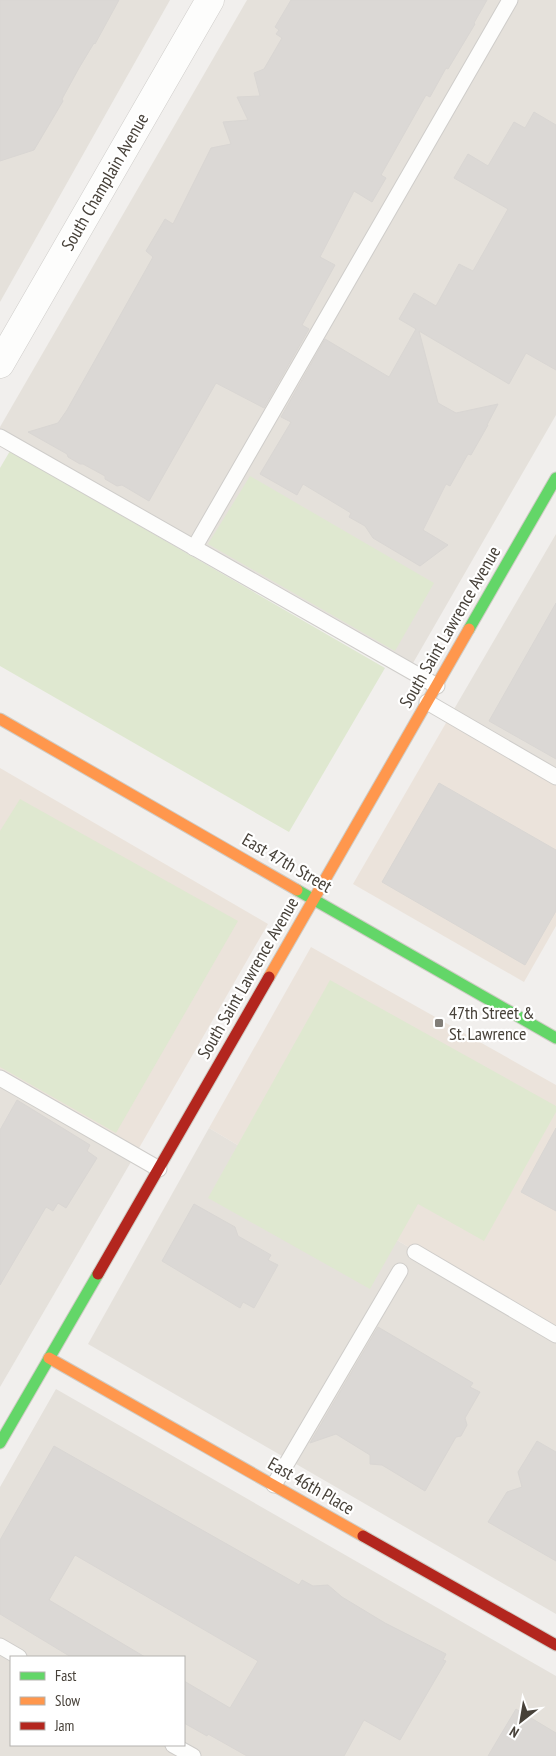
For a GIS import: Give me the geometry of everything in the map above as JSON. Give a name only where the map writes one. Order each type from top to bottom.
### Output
[{"type":"street","name":"South Champlain Avenue","points":[[0,364],[210,0]]},
{"type":"street","name":"South Saint Lawrence Avenue","points":[[0,1443],[556,478]]},
{"type":"street","name":"East 47th Street","points":[[0,719],[556,1038]]},
{"type":"street","name":"East 46th Place","points":[[50,1358],[556,1645]]},
{"type":"lane","points":[[194,548],[510,0]]},
{"type":"lane","points":[[0,437],[436,686]]},
{"type":"lane","points":[[427,702],[556,778]]},
{"type":"lane","points":[[0,1078],[158,1168]]},
{"type":"lane","points":[[415,1252],[556,1335]]},
{"type":"lane","points":[[274,1485],[400,1271]]},
{"type":"lane","points":[[0,1646],[17,1656]]},
{"type":"lane","points":[[175,1746],[193,1756]]},
{"type":"shaded area","points":[[0,0],[170,0],[0,302]]},
{"type":"shaded area","points":[[247,0],[556,0],[556,415],[409,670],[0,437],[0,427]]},
{"type":"shaded area","points":[[556,534],[556,778],[450,716]]},
{"type":"shaded area","points":[[450,716],[556,778],[556,926],[524,982],[353,884]]},
{"type":"shaded area","points":[[0,768],[268,924],[135,1155],[0,1078]]},
{"type":"shaded area","points":[[311,947],[556,1085],[556,1335],[209,1128]]},
{"type":"shaded area","points":[[0,1078],[135,1155],[0,1387]]},
{"type":"shaded area","points":[[209,1128],[556,1335],[556,1614],[88,1344]]},
{"type":"shaded area","points":[[56,1389],[556,1676],[556,1756],[0,1756],[0,1487]]},
{"type":"green space","points":[[10,451],[385,668],[289,832],[0,666],[0,468]]},
{"type":"green space","points":[[250,476],[434,583],[395,651],[208,544]]},
{"type":"green space","points":[[20,799],[238,921],[116,1133],[0,1067],[0,831]]},
{"type":"green space","points":[[330,980],[556,1106],[556,1112],[484,1241],[418,1204],[370,1289],[208,1198]]},
{"type":"building","points":[[0,0],[119,0],[34,150],[0,161]]},
{"type":"building","points":[[291,0],[487,0],[448,69],[446,68],[430,97],[426,95],[381,175],[386,178],[372,202],[354,191],[320,257],[335,265],[302,325],[309,329],[264,408],[216,383],[149,501],[122,485],[117,486],[105,479],[105,476],[80,464],[68,457],[67,454],[28,432],[58,423],[153,257],[146,251],[165,219],[173,224],[211,148],[231,144],[223,122],[248,120],[237,97],[260,96],[254,73],[264,69],[282,38],[276,34],[279,30],[275,27]]},
{"type":"building","points":[[534,112],[556,125],[556,370],[526,353],[509,384],[419,331],[438,403],[456,413],[498,404],[471,455],[468,454],[450,486],[446,484],[423,530],[448,545],[420,566],[373,538],[365,526],[349,517],[351,513],[303,484],[297,495],[260,474],[291,422],[281,417],[325,339],[389,377],[416,329],[399,319],[414,293],[436,306],[459,264],[473,271],[508,209],[454,178],[468,154],[488,166],[514,122],[525,128]]},
{"type":"building","points":[[556,603],[556,759],[489,721]]},
{"type":"building","points":[[439,783],[556,850],[556,911],[525,965],[382,882]]},
{"type":"building","points":[[17,1100],[90,1145],[87,1151],[97,1158],[66,1208],[58,1203],[53,1211],[46,1207],[0,1285],[0,1130]]},
{"type":"building","points":[[556,1128],[556,1211],[521,1192]]},
{"type":"building","points":[[194,1204],[235,1227],[238,1236],[271,1255],[268,1260],[278,1265],[254,1308],[243,1302],[240,1308],[162,1261]]},
{"type":"building","points":[[378,1327],[473,1383],[470,1387],[480,1392],[465,1418],[467,1425],[461,1436],[456,1437],[425,1491],[382,1465],[370,1464],[370,1455],[336,1434],[310,1443]]},
{"type":"building","points":[[537,1441],[556,1452],[556,1561],[488,1522],[507,1492],[522,1487],[518,1472]]},
{"type":"building","points":[[54,1446],[299,1585],[302,1580],[313,1586],[328,1585],[342,1597],[385,1623],[446,1654],[443,1660],[446,1661],[400,1740],[364,1720],[344,1756],[247,1756],[185,1724],[185,1682],[230,1708],[258,1661],[75,1555],[49,1600],[143,1656],[69,1656],[0,1614],[0,1540]]},
{"type":"building","points":[[516,1709],[556,1733],[556,1756],[488,1756]]},
{"type":"traffic: fast","points":[[469,629],[556,478]]},
{"type":"traffic: fast","points":[[297,890],[556,1038]]},
{"type":"traffic: fast","points":[[0,1443],[98,1274]]},
{"type":"traffic: slow","points":[[269,977],[469,629]]},
{"type":"traffic: slow","points":[[0,719],[297,890]]},
{"type":"traffic: slow","points":[[49,1358],[363,1536]]},
{"type":"traffic: jam","points":[[98,1274],[269,977]]},
{"type":"traffic: jam","points":[[363,1536],[556,1645]]},
{"type":"place","name":"47th Street & St. Lawrence","points":[[439,1023]]}]
